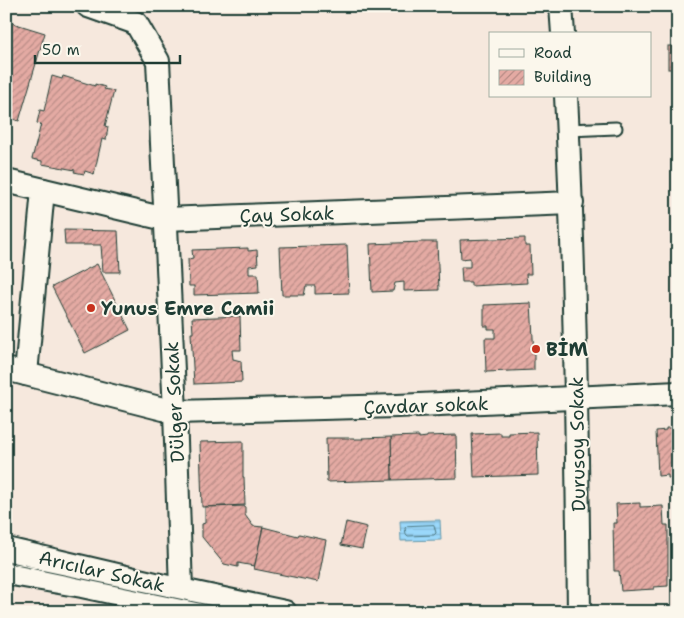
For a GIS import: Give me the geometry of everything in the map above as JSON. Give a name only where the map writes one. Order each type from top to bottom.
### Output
[{"type":"street","name":"Dülger Sokak","points":[[88,6],[136,23],[158,61],[186,605]]},
{"type":"street","points":[[561,6],[562,32]]},
{"type":"street","name":"Durusoy Sokak","points":[[566,98],[572,203],[577,398],[578,612]]},
{"type":"street","name":"Çay Sokak","points":[[6,181],[165,219],[572,203]]},
{"type":"street","points":[[43,190],[16,372],[175,412]]},
{"type":"street","name":"Çavdar sokak","points":[[175,412],[387,407],[678,393]]},
{"type":"street","name":"Arıcılar Sokak","points":[[6,549],[186,605],[285,612]]},
{"type":"street","points":[[6,574],[186,605]]},
{"type":"lane","points":[[568,130],[616,128]]},
{"type":"water","points":[[440,520],[441,540],[401,541],[400,521]]},
{"type":"building","points":[[6,21],[45,33],[19,121],[6,117]]},
{"type":"building","points":[[668,46],[678,46],[678,69],[668,69]]},
{"type":"building","points":[[52,76],[62,79],[63,76],[114,91],[105,126],[108,127],[106,140],[102,139],[94,174],[85,171],[84,174],[74,172],[75,170],[42,164],[42,161],[32,159],[41,124],[37,123],[40,110],[44,111]]},
{"type":"building","points":[[64,230],[118,231],[120,272],[103,272],[101,245],[65,245]]},
{"type":"building","points":[[525,238],[525,246],[530,246],[531,274],[526,274],[527,283],[471,286],[471,282],[462,282],[461,267],[470,267],[470,258],[461,259],[460,240]]},
{"type":"building","points":[[437,242],[439,290],[404,291],[404,282],[395,283],[393,291],[372,292],[370,244]]},
{"type":"building","points":[[347,245],[349,293],[315,294],[315,286],[306,286],[304,295],[282,295],[280,247]]},
{"type":"building","points":[[248,248],[248,251],[257,250],[258,265],[249,266],[249,274],[258,274],[259,293],[194,295],[194,286],[189,286],[188,259],[193,258],[192,250]]},
{"type":"building","name":"Yunus Emre Camii","points":[[97,264],[130,330],[85,353],[52,287]]},
{"type":"building","points":[[531,303],[534,370],[486,372],[485,338],[495,338],[495,329],[488,329],[488,326],[484,326],[484,305]]},
{"type":"building","points":[[240,316],[241,350],[232,350],[233,359],[241,361],[242,382],[194,384],[192,318]]},
{"type":"building","points":[[666,428],[678,428],[678,478],[668,478],[668,475],[658,476],[656,431],[666,430]]},
{"type":"building","points":[[537,432],[538,475],[474,477],[472,434],[501,433],[501,436],[509,436],[509,433]]},
{"type":"building","points":[[456,435],[457,478],[392,480],[391,437],[419,436],[419,438]]},
{"type":"building","points":[[391,437],[392,480],[327,482],[326,438],[363,439]]},
{"type":"building","points":[[243,441],[245,505],[202,507],[200,442]]},
{"type":"building","points":[[640,503],[640,507],[663,506],[664,525],[668,525],[668,586],[654,587],[654,589],[621,591],[619,571],[614,571],[613,523],[617,523],[616,504]]},
{"type":"building","points":[[245,506],[245,515],[253,526],[263,527],[254,569],[254,566],[238,563],[238,567],[224,564],[202,537],[202,524],[205,523],[205,507]]},
{"type":"building","points":[[346,522],[367,527],[362,549],[341,545]]},
{"type":"building","points":[[263,527],[298,536],[299,534],[326,540],[318,582],[254,569]]},
{"type":"tram line","points":[[6,563],[242,612]]},
{"type":"place","name":"Yunus Emre Camii","points":[[91,308]]},
{"type":"place","name":"BİM","points":[[536,349]]}]
